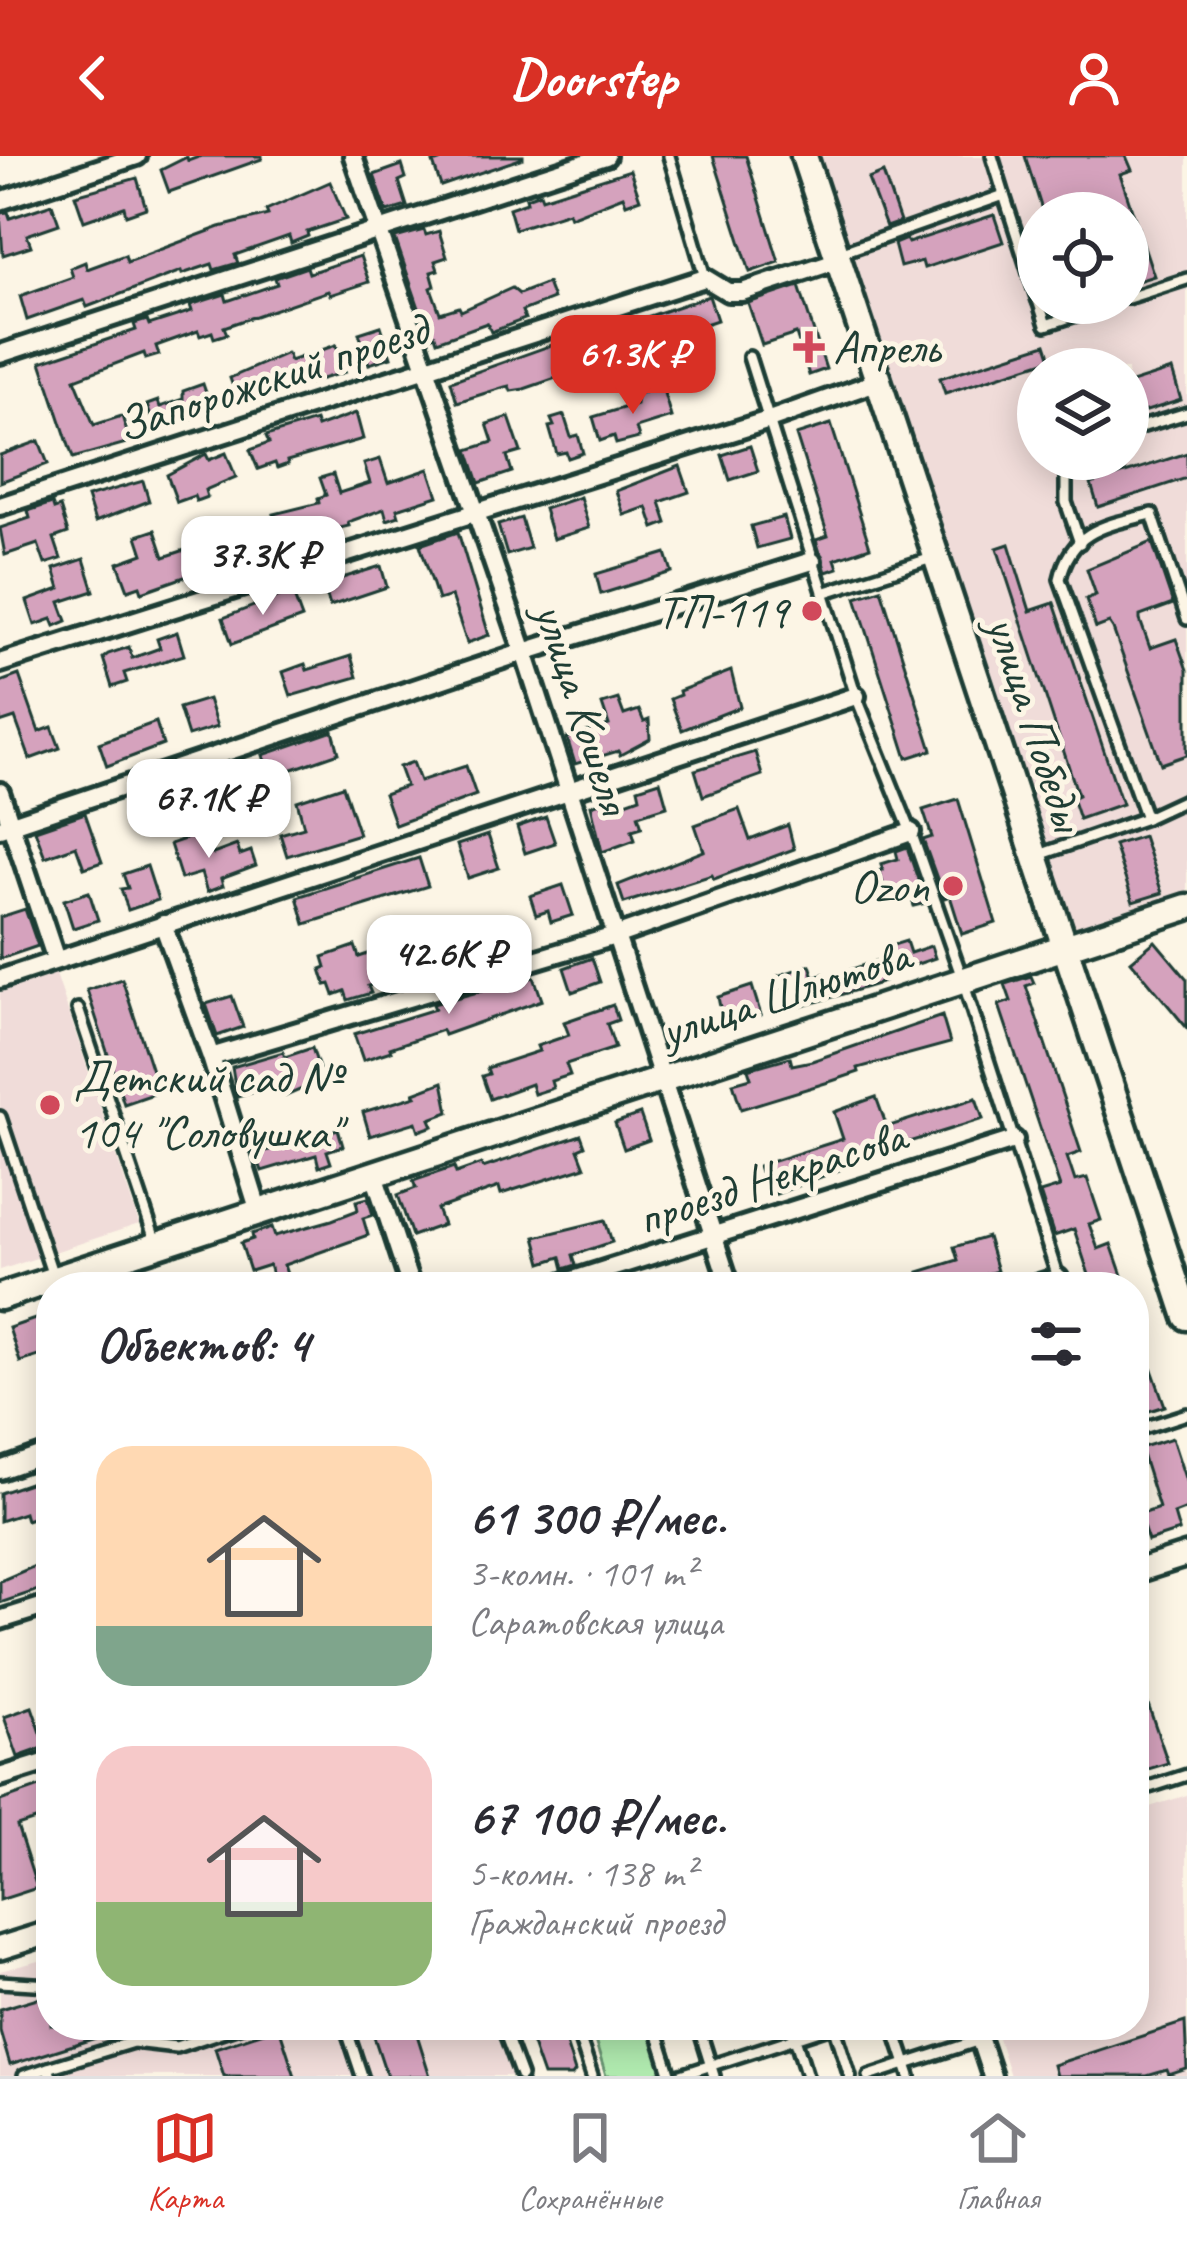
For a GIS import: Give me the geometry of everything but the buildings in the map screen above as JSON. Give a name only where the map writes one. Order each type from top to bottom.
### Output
[{"type":"main road","name":"улица Победы","points":[[804,156],[1187,1317]]},
{"type":"main road","name":"улица Шлютова","points":[[106,1272],[157,1245],[963,980],[1182,916]]},
{"type":"main road","name":"улица Шлютова","points":[[0,1297],[36,1285]]},
{"type":"street","points":[[0,201],[137,156]]},
{"type":"street","name":"улица Кошеля","points":[[353,156],[524,652],[725,1272]]},
{"type":"street","points":[[0,354],[606,156]]},
{"type":"street","points":[[705,278],[728,292],[742,292],[838,257]]},
{"type":"street","name":"Запорожский проезд","points":[[0,506],[705,278]]},
{"type":"street","points":[[0,663],[879,381]]},
{"type":"street","points":[[5,826],[812,561]]},
{"type":"street","points":[[0,979],[856,696]]},
{"type":"street","points":[[0,792],[5,826],[56,960]]},
{"type":"street","points":[[211,1057],[618,935],[911,832]]},
{"type":"street","points":[[163,925],[211,1057],[259,1213]]},
{"type":"street","name":"проезд Некрасова","points":[[598,1272],[1014,1140]]},
{"type":"street","points":[[374,1175],[406,1272]]},
{"type":"street","points":[[0,1470],[36,1458]]},
{"type":"street","points":[[1149,1567],[1187,1555]]},
{"type":"street","points":[[0,1620],[36,1609]]},
{"type":"street","points":[[0,1777],[36,1766]]},
{"type":"street","points":[[1,1945],[36,1936]]},
{"type":"street","points":[[981,2040],[992,2076]]},
{"type":"lane","points":[[669,156],[705,278]]},
{"type":"lane","points":[[992,156],[1017,237]]},
{"type":"lane","points":[[838,257],[1004,196]]},
{"type":"lane","points":[[1149,291],[1187,279]]},
{"type":"lane","points":[[748,356],[856,696],[963,980],[1056,1272]]},
{"type":"lane","points":[[1149,425],[1187,413]]},
{"type":"lane","points":[[1066,480],[1066,502],[1080,543]]},
{"type":"lane","points":[[1146,818],[1060,579],[1065,557],[1094,529],[1153,514],[1187,619]]},
{"type":"lane","points":[[823,593],[937,556]]},
{"type":"lane","points":[[1036,856],[1187,799]]},
{"type":"lane","points":[[79,1009],[157,1245]]},
{"type":"lane","points":[[0,1117],[52,1272]]},
{"type":"lane","points":[[1149,1426],[1187,1414]]},
{"type":"lane","points":[[1149,1787],[1187,1775]]},
{"type":"lane","points":[[0,1982],[36,1984]]},
{"type":"lane","points":[[24,2076],[50,2072],[133,2042],[176,2047],[197,2040]]},
{"type":"lane","points":[[350,2040],[362,2076]]},
{"type":"lane","points":[[508,2040],[521,2076]]},
{"type":"lane","points":[[580,2040],[592,2076]]},
{"type":"lane","points":[[661,2040],[675,2076],[713,2071],[790,2040]]},
{"type":"lane","points":[[703,2040],[713,2071]]},
{"type":"lane","points":[[796,2040],[807,2076]]},
{"type":"lane","points":[[839,2040],[850,2076]]},
{"type":"lane","points":[[898,2040],[910,2076]]},
{"type":"lane","points":[[869,2076],[959,2040]]},
{"type":"shaded area","points":[[810,156],[1187,156],[1187,897],[1069,938]]},
{"type":"shaded area","name":"Детский сад № 104 \"Соловушка\"","points":[[54,968],[139,1224],[0,1270],[0,987]]},
{"type":"shaded area","points":[[1187,1795],[1187,2076],[1010,2076],[999,2040],[1149,2040],[1149,1807]]},
{"type":"shaded area","points":[[36,1962],[36,2040],[502,2040],[515,2076],[0,2076],[0,1971]]},
{"type":"green space","points":[[595,2040],[658,2040],[665,2070],[651,2076],[606,2076]]},
{"type":"place","name":"Апрель","points":[[809,347]]},
{"type":"place","name":"ТП-119","points":[[812,611]]},
{"type":"place","name":"Ozon","points":[[953,886]]},
{"type":"place","name":"Детский сад № 104 \"Соловушка\"","points":[[50,1105]]}]
